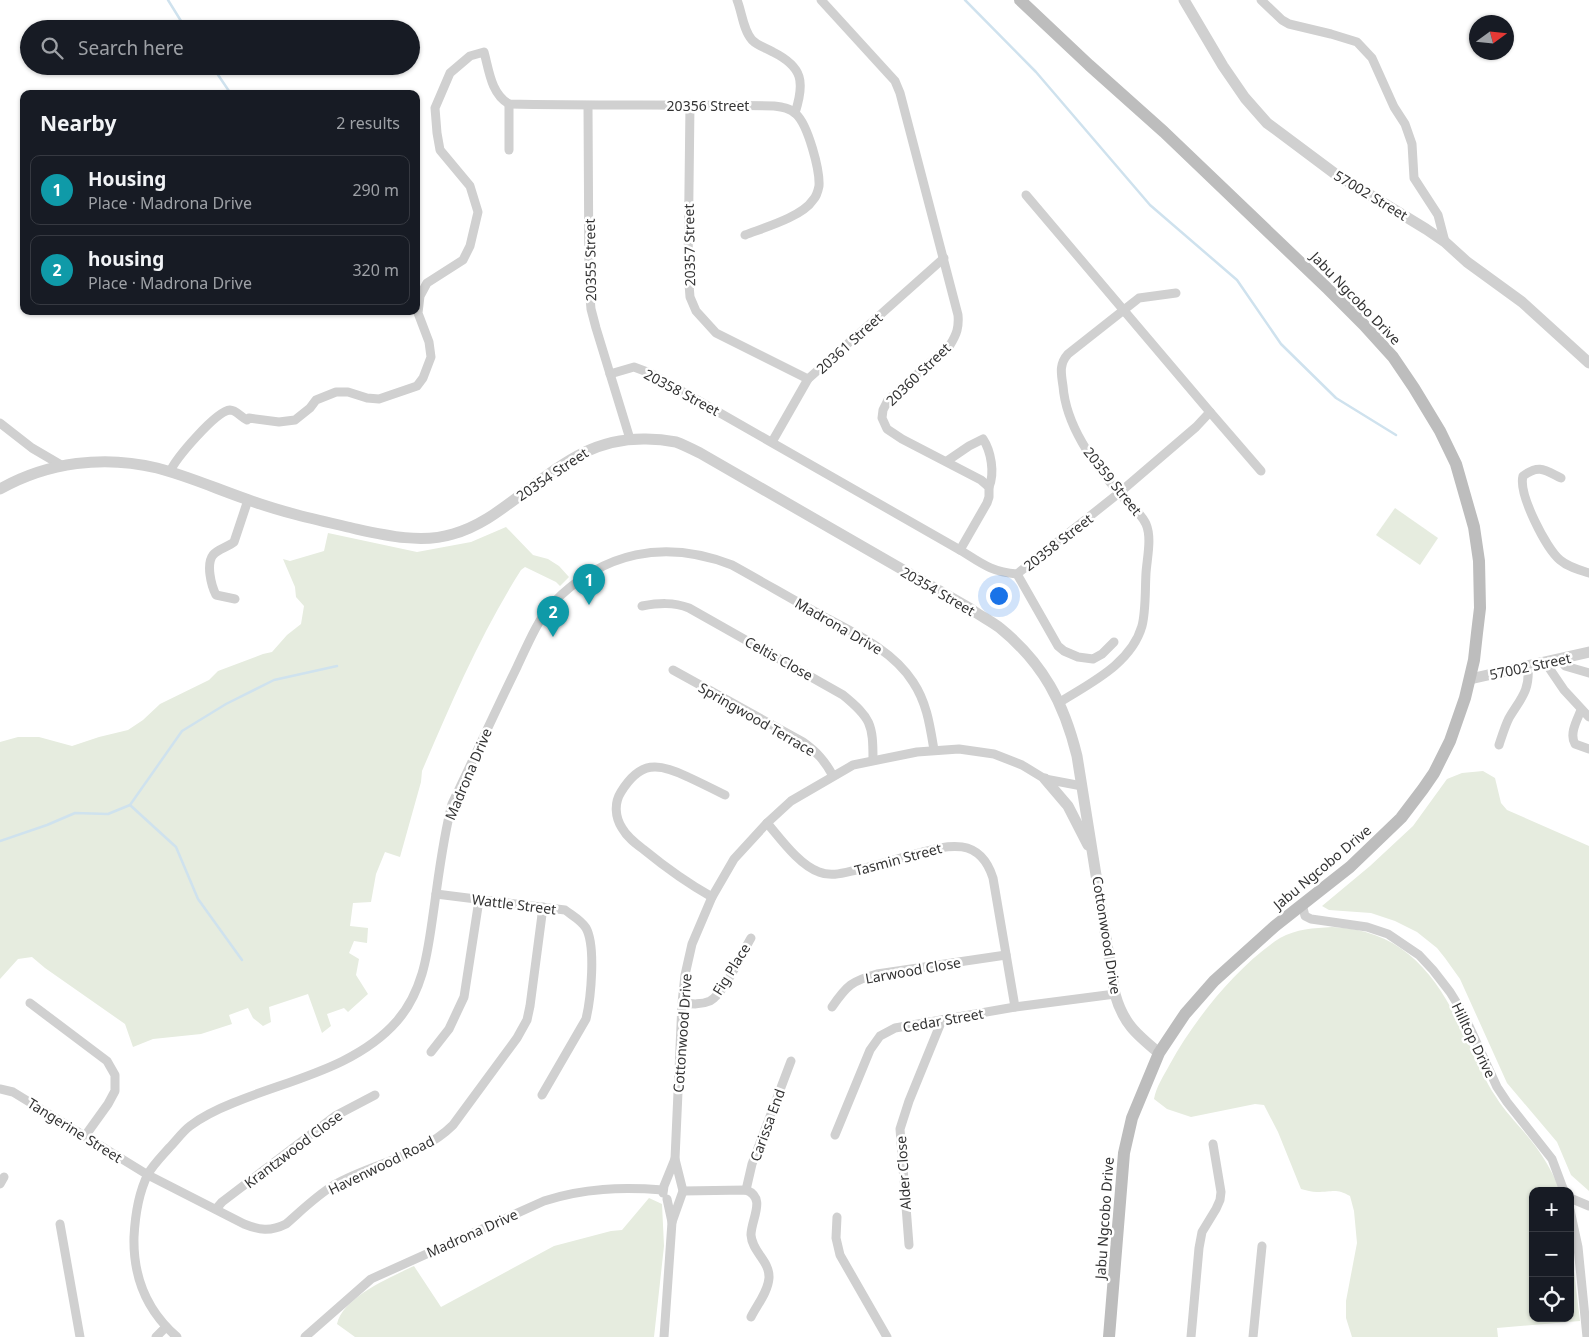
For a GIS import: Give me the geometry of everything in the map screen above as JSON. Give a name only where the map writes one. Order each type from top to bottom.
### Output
[{"type":"main road","name":"Jabu Ngcobo Drive","points":[[1020,0],[1164,132],[1327,288],[1392,357],[1414,388],[1440,431],[1456,464],[1474,527],[1479,562],[1480,608],[1470,679],[1450,741],[1423,790],[1401,818],[1357,861],[1302,904],[1214,981],[1185,1014],[1159,1053],[1132,1118],[1124,1153],[1109,1337]]},
{"type":"street","points":[[737,0],[748,34],[752,40],[779,55],[798,72],[801,86],[795,112],[802,120],[810,140],[819,179],[819,188],[813,201],[806,208],[745,235]]},
{"type":"street","name":"20360 Street","points":[[821,0],[895,81],[900,93],[958,315],[959,323],[956,335],[950,345],[888,400],[883,410],[882,418],[887,429],[902,439],[947,461],[981,480],[989,487]]},
{"type":"street","name":"57002 Street","points":[[1184,0],[1223,66],[1245,98],[1268,123],[1334,173],[1445,242],[1467,262],[1522,302],[1589,363]]},
{"type":"street","points":[[1263,1],[1282,20],[1289,24],[1357,42],[1372,58],[1394,107],[1405,124],[1412,144],[1414,178],[1438,215],[1445,242]]},
{"type":"street","points":[[420,296],[427,283],[463,260],[470,246],[478,212],[476,200],[470,186],[440,150],[435,108],[450,74],[470,56],[483,51],[493,86],[501,98],[509,104],[509,150]]},
{"type":"street","name":"20356 Street","points":[[509,104],[774,106],[795,112]]},
{"type":"street","name":"20357 Street","points":[[690,104],[688,271],[690,297],[696,311],[716,333],[808,379]]},
{"type":"street","name":"20355 Street","points":[[588,106],[591,309],[630,438]]},
{"type":"street","points":[[1026,195],[1262,471]]},
{"type":"street","name":"20361 Street","points":[[772,442],[808,379],[944,258]]},
{"type":"street","name":"20359 Street","points":[[1060,702],[1108,671],[1122,659],[1136,640],[1142,625],[1148,538],[1148,529],[1138,512],[1119,493],[1080,440],[1064,396],[1061,366],[1068,354],[1139,298],[1176,293]]},
{"type":"street","points":[[170,472],[173,464],[207,427],[218,416],[229,410],[235,411],[247,420],[255,417],[279,422],[295,420],[310,408],[316,400],[336,392],[348,392],[367,398],[379,398],[417,386],[423,378],[432,357],[429,342],[419,315]]},
{"type":"street","name":"20358 Street","points":[[610,374],[634,368],[640,369],[772,442],[996,571],[1017,574],[1119,493],[1196,427],[1210,412]]},
{"type":"street","points":[[0,423],[32,448],[61,465]]},
{"type":"street","name":"20354 Street","points":[[0,488],[17,479],[61,465],[108,461],[128,463],[170,472],[248,500],[303,516],[370,532],[418,538],[435,538],[461,532],[484,521],[562,465],[588,449],[630,438],[676,442],[700,453],[971,609],[999,627],[1018,644],[1035,664],[1060,702],[1073,738],[1095,861]]},
{"type":"street","points":[[947,461],[983,439],[986,443],[992,472],[989,497],[960,550]]},
{"type":"street","points":[[1561,478],[1543,469],[1534,470],[1522,476],[1524,491],[1532,516],[1552,551],[1566,565],[1589,573]]},
{"type":"street","points":[[235,598],[216,595],[211,580],[211,560],[216,553],[234,542],[248,500]]},
{"type":"street","name":"Madrona Drive","points":[[177,1337],[166,1328],[146,1298],[135,1264],[136,1211],[148,1175],[160,1158],[189,1126],[212,1112],[253,1094],[347,1060],[376,1040],[396,1021],[410,1003],[421,979],[427,953],[444,831],[452,804],[534,632],[551,605],[576,583],[594,570],[623,559],[636,555],[661,552],[682,552],[711,557],[732,565],[863,639],[889,655],[904,668],[924,700],[934,750]]},
{"type":"street","points":[[1017,574],[1058,646],[1064,651],[1090,660],[1095,659],[1114,642]]},
{"type":"street","name":"Celtis Close","points":[[642,606],[666,603],[689,608],[843,695],[866,715],[873,734],[873,760]]},
{"type":"street","name":"57002 Street","points":[[1470,679],[1589,652]]},
{"type":"street","points":[[1560,660],[1565,666],[1589,674]]},
{"type":"street","points":[[1546,662],[1564,690],[1589,717]]},
{"type":"street","points":[[1499,745],[1508,720],[1524,695],[1529,680],[1528,666]]},
{"type":"street","name":"Springwood Terrace","points":[[673,670],[802,742],[818,753],[833,776]]},
{"type":"street","points":[[1581,710],[1574,727],[1572,740],[1575,744],[1589,749]]},
{"type":"street","name":"Cottonwood Drive","points":[[664,1337],[672,1222],[681,1191],[675,1158],[685,975],[692,944],[712,897],[734,859],[767,823],[791,801],[853,765],[873,760],[934,750],[959,749],[994,754],[1022,765],[1045,779],[1082,786]]},
{"type":"street","points":[[712,897],[675,874],[629,837],[621,827],[616,814],[616,804],[621,792],[635,774],[645,768],[655,766],[674,770],[726,795]]},
{"type":"street","points":[[1045,779],[1068,806],[1095,861]]},
{"type":"street","name":"Tasmin Street","points":[[767,823],[807,866],[831,875],[945,846],[963,846],[975,851],[984,858],[991,872],[1015,1007]]},
{"type":"street","name":"Cottonwood Drive","points":[[1095,861],[1115,994],[1123,1017],[1133,1030],[1159,1053]]},
{"type":"street","name":"Wattle Street","points":[[436,894],[565,910],[579,919],[586,928],[590,938],[591,950],[589,1005],[586,1019],[542,1095]]},
{"type":"street","points":[[431,1052],[449,1029],[464,997],[480,900]]},
{"type":"street","name":"Hilltop Drive","points":[[1302,904],[1305,916],[1311,919],[1367,928],[1388,934],[1419,955],[1434,970],[1463,1013],[1497,1087],[1552,1160],[1562,1187]]},
{"type":"street","name":"Havenwood Road","points":[[148,1175],[244,1224],[259,1230],[278,1228],[286,1224],[333,1186],[442,1136],[454,1125],[517,1038],[527,1020],[543,907]]},
{"type":"street","name":"Fig Place","points":[[682,1003],[703,1003],[715,998],[723,988],[751,938]]},
{"type":"street","name":"Larwood Close","points":[[832,1007],[843,990],[858,980],[877,974],[1006,955]]},
{"type":"street","name":"Cedar Street","points":[[835,1135],[870,1050],[880,1036],[896,1028],[1015,1007],[1115,994]]},
{"type":"street","points":[[30,1003],[107,1061],[115,1075],[115,1091],[85,1136]]},
{"type":"street","name":"Alder Close","points":[[909,1245],[900,1130],[909,1100],[942,1020]]},
{"type":"street","name":"Carissa End","points":[[746,1190],[752,1164],[791,1061]]},
{"type":"street","name":"Tangerine Street","points":[[0,1089],[13,1092],[148,1175]]},
{"type":"street","name":"Krantzwood Close","points":[[216,1209],[222,1202],[335,1116],[375,1095]]},
{"type":"street","points":[[1191,1337],[1202,1232],[1216,1209],[1221,1192],[1212,1144]]},
{"type":"street","name":"Cottonwood Drive","points":[[664,1186],[675,1158]]},
{"type":"street","points":[[681,1191],[673,1180],[664,1186],[663,1194],[672,1200],[681,1191],[746,1190],[753,1194],[758,1204],[751,1232],[752,1240],[766,1264],[769,1275],[766,1290],[751,1317]]},
{"type":"street","name":"Madrona Drive","points":[[306,1337],[371,1279],[544,1201],[568,1194],[597,1189],[664,1186]]},
{"type":"street","name":"Cottonwood Drive","points":[[667,1198],[672,1222]]},
{"type":"street","points":[[1574,1200],[1589,1206]]},
{"type":"street","points":[[837,1217],[836,1238],[840,1255],[887,1337]]},
{"type":"street","points":[[60,1224],[80,1337]]},
{"type":"street","points":[[1574,1228],[1578,1247],[1587,1337]]},
{"type":"street","points":[[1253,1337],[1262,1246]]},
{"type":"street","points":[[156,1337],[166,1328]]},
{"type":"shaded area","points":[[1395,508],[1438,538],[1420,565],[1376,535]]},
{"type":"shaded area","points":[[506,527],[533,555],[548,559],[559,566],[569,577],[560,586],[556,582],[525,567],[521,570],[506,594],[480,643],[422,771],[421,782],[400,857],[385,852],[376,874],[371,902],[353,903],[350,926],[368,928],[367,943],[354,941],[349,953],[359,959],[356,975],[368,994],[348,1012],[344,1008],[327,1014],[331,1026],[322,1033],[308,994],[269,1007],[271,1022],[263,1026],[253,1018],[248,1008],[229,1015],[232,1024],[201,1034],[153,1039],[133,1047],[125,1024],[32,957],[18,959],[0,979],[0,742],[18,737],[39,737],[72,746],[128,730],[143,720],[160,704],[209,680],[218,671],[272,652],[287,635],[301,624],[304,606],[296,597],[295,587],[283,559],[290,561],[324,551],[328,533],[417,552],[471,542]]},
{"type":"shaded area","points":[[1483,771],[1495,778],[1501,803],[1507,810],[1589,846],[1589,1191],[1571,1175],[1557,1142],[1507,1083],[1460,979],[1437,948],[1417,932],[1395,921],[1371,913],[1329,910],[1322,906],[1370,866],[1413,826],[1447,779],[1462,773]]},
{"type":"shaded area","points":[[1332,927],[1359,930],[1382,938],[1402,949],[1434,981],[1447,1001],[1492,1091],[1505,1110],[1540,1152],[1558,1187],[1529,1187],[1529,1322],[1568,1322],[1497,1328],[1498,1337],[1352,1337],[1346,1318],[1346,1301],[1357,1243],[1354,1211],[1350,1196],[1338,1191],[1315,1192],[1301,1189],[1278,1132],[1264,1105],[1255,1104],[1191,1117],[1167,1109],[1154,1099],[1156,1090],[1191,1030],[1218,995],[1248,963],[1286,935]]},
{"type":"shaded area","points":[[649,1198],[662,1204],[664,1246],[654,1337],[355,1337],[337,1324],[341,1314],[348,1305],[358,1297],[381,1282],[414,1266],[441,1307],[554,1246],[611,1231],[622,1230]]},
{"type":"shaded area","points":[[1574,1271],[1580,1321],[1574,1322]]},
{"type":"waterway","points":[[168,0],[180,20]]},
{"type":"waterway","points":[[965,0],[1036,72],[1150,205],[1237,280],[1281,344],[1336,398],[1396,435]]},
{"type":"waterway","points":[[218,75],[228,90]]},
{"type":"waterway","points":[[0,841],[75,813],[108,814],[130,805],[182,731],[226,704],[274,680],[337,666]]},
{"type":"waterway","points":[[130,805],[176,847],[198,899],[242,960]]},
{"type":"place","name":"Housing","points":[[589,605]]},
{"type":"place","name":"housing","points":[[553,637]]}]
